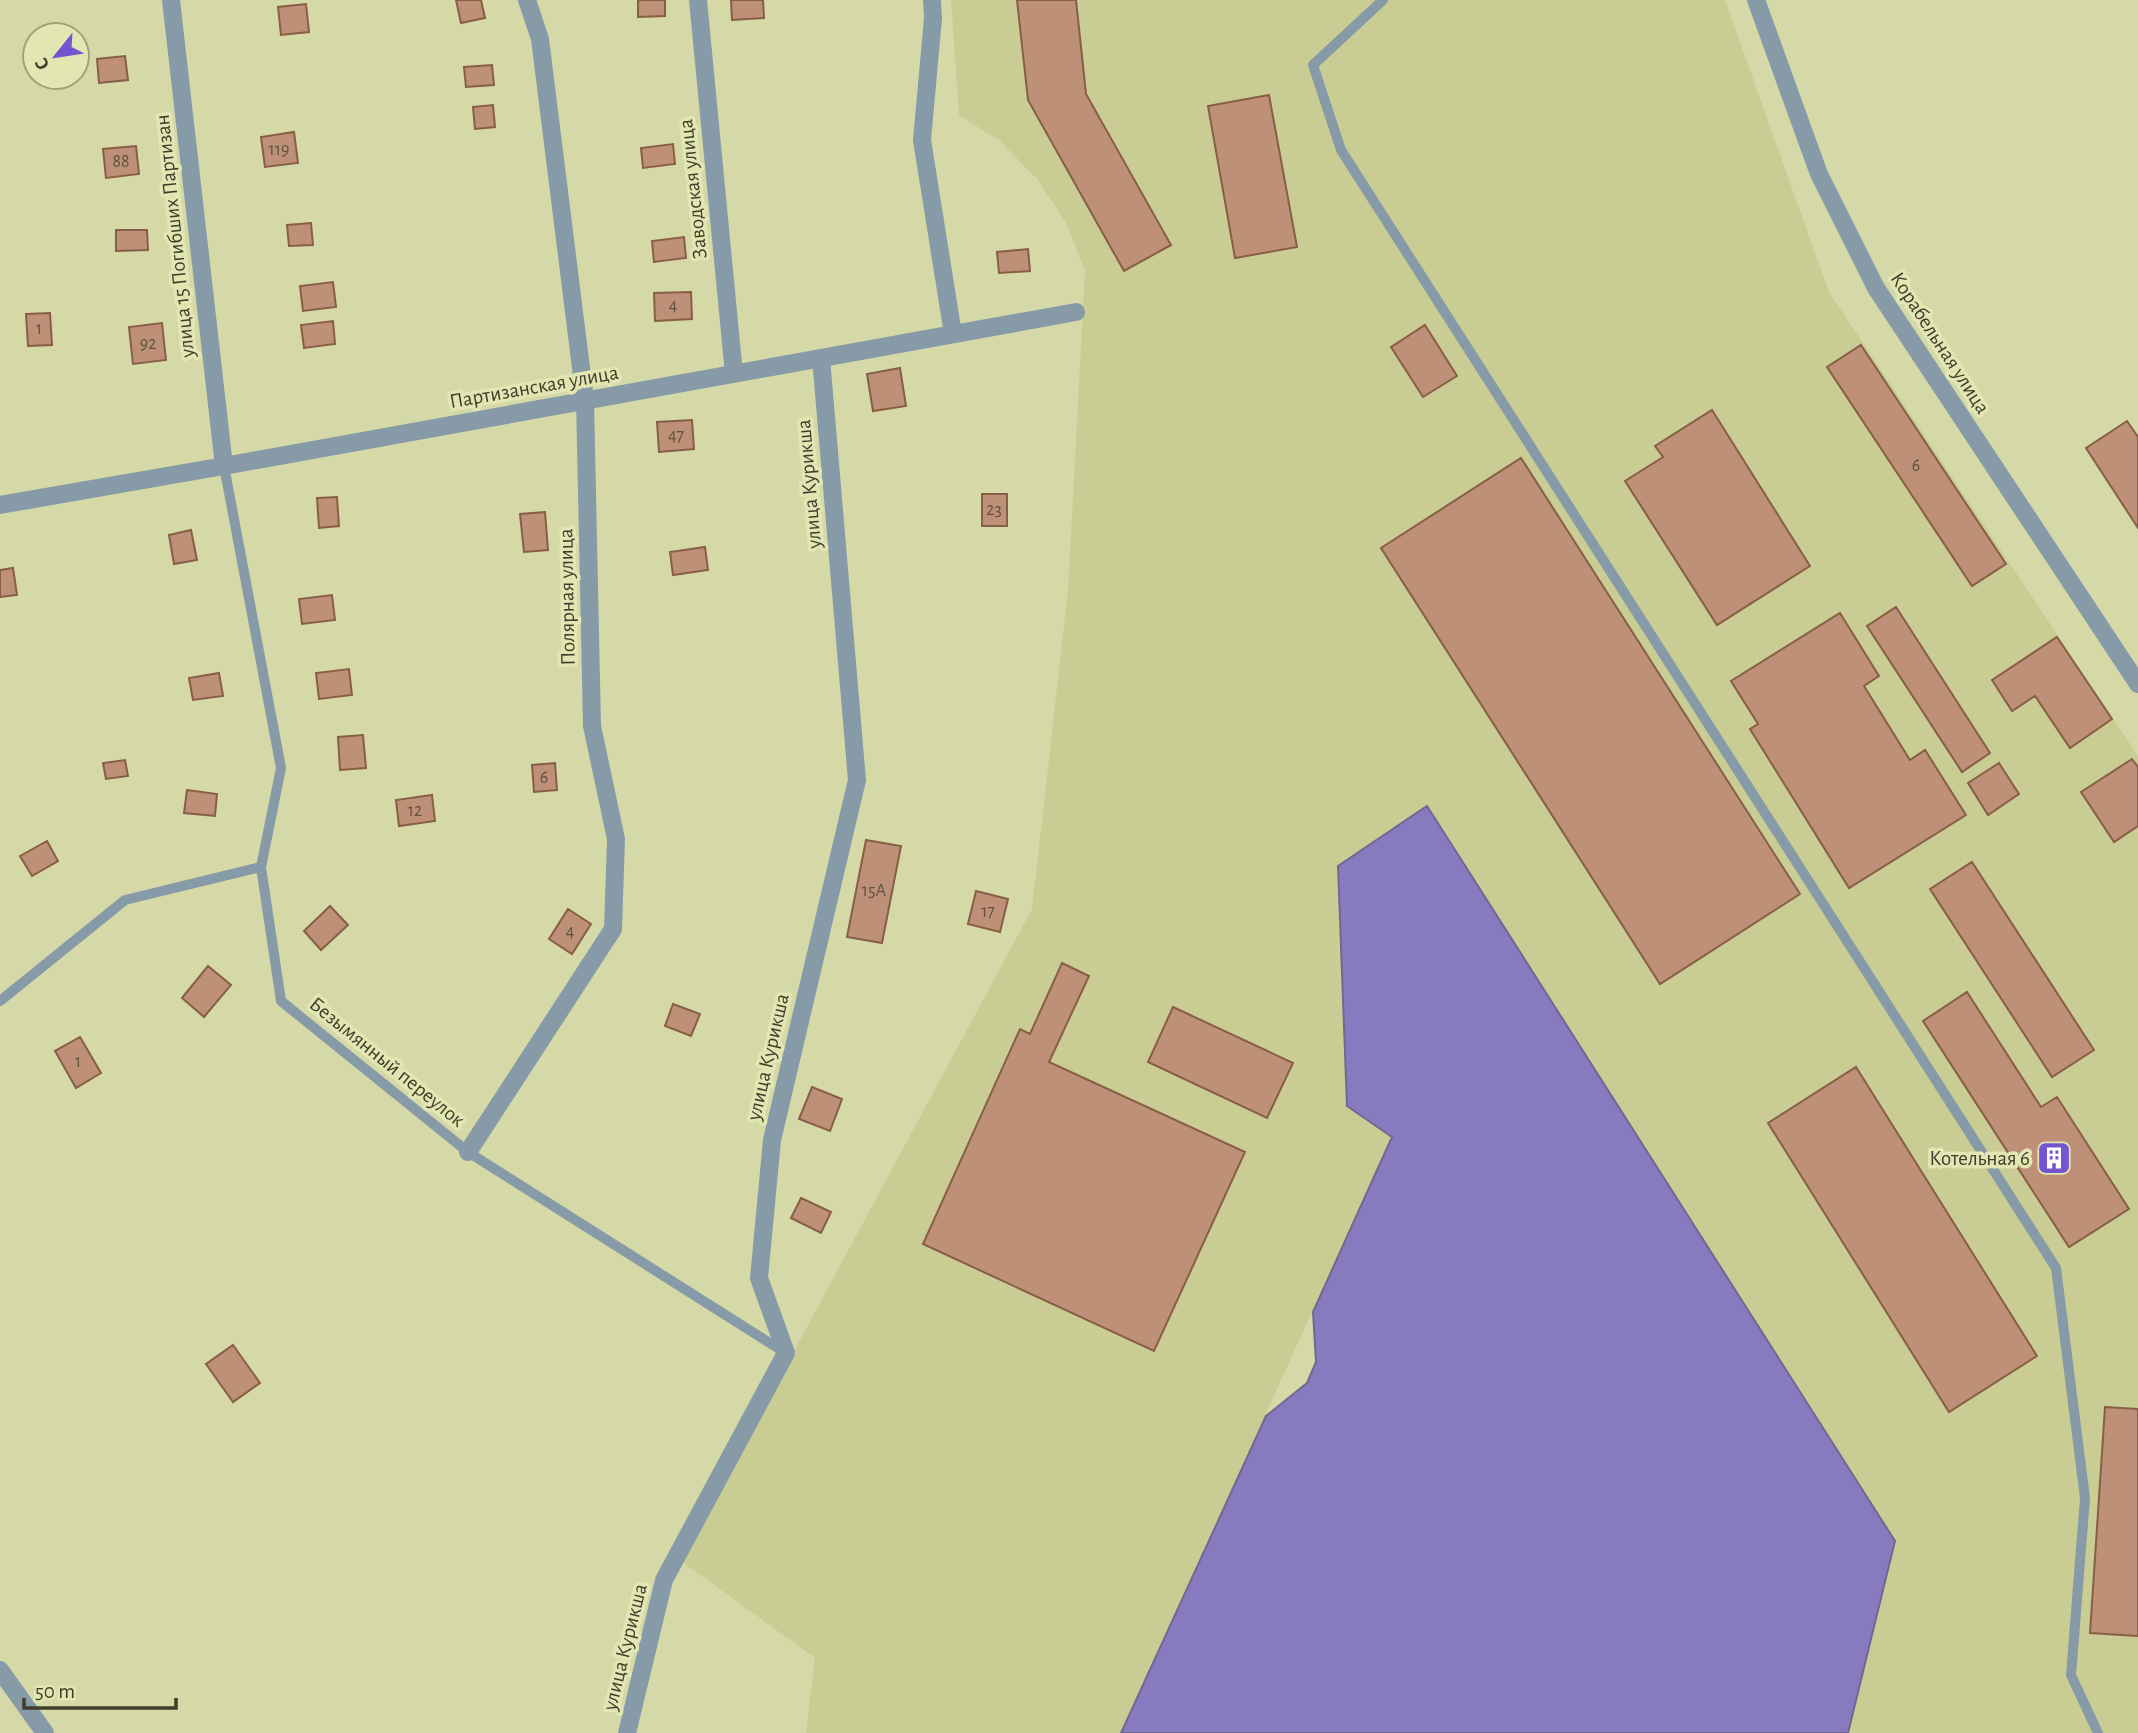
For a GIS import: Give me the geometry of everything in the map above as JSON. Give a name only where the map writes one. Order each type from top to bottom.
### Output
[{"type":"street","name":"улица 15 Погибших Партизан","points":[[171,0],[224,466]]},
{"type":"street","name":"Полярная улица","points":[[468,1152],[613,929],[617,839],[592,726],[585,400],[540,39],[527,0]]},
{"type":"street","name":"Заводская улица","points":[[698,0],[734,374]]},
{"type":"street","points":[[932,0],[933,18],[922,139],[953,334]]},
{"type":"street","name":"Корабельная улица","points":[[1756,0],[1819,174],[1876,288],[2138,684]]},
{"type":"street","name":"Партизанская улица","points":[[0,505],[1076,312]]},
{"type":"street","name":"улица Курикша","points":[[628,1733],[664,1580],[786,1353],[760,1278],[772,1140],[857,780],[821,358]]},
{"type":"street","points":[[0,1670],[45,1733]]},
{"type":"lane","points":[[1383,0],[1313,65],[1341,150],[2056,1268],[2085,1498],[2071,1675],[2098,1733]]},
{"type":"lane","name":"Безымянный переулок","points":[[224,466],[281,768],[261,867],[281,1001],[468,1152],[786,1353]]},
{"type":"lane","points":[[0,1001],[125,900],[261,867]]},
{"type":"shaded area","points":[[951,0],[1725,0],[1829,292],[2138,756],[2138,1733],[1848,1733],[1895,1541],[1392,1137],[1120,1733],[806,1733],[815,1658],[681,1561],[1032,909],[1068,590],[1085,271],[1066,223],[1037,179],[1000,141],[959,115]]},
{"type":"shaded area","points":[[1427,806],[1895,1541],[1848,1733],[1121,1733],[1266,1416],[1307,1383],[1316,1362],[1313,1312],[1392,1137],[1347,1106],[1338,866]]},
{"type":"building","points":[[456,0],[481,0],[485,18],[461,23]]},
{"type":"building","points":[[638,0],[665,0],[665,16],[638,17]]},
{"type":"building","points":[[731,0],[763,0],[764,18],[732,20]]},
{"type":"building","points":[[1017,0],[1076,0],[1086,94],[1171,245],[1124,271],[1028,100]]},
{"type":"building","points":[[306,4],[309,32],[281,35],[278,7]]},
{"type":"building","points":[[125,56],[128,80],[99,83],[97,59]]},
{"type":"building","points":[[492,65],[494,85],[466,87],[464,67]]},
{"type":"building","points":[[1269,95],[1297,247],[1235,258],[1208,106]]},
{"type":"building","points":[[493,105],[495,127],[475,129],[473,107]]},
{"type":"building","points":[[294,132],[298,163],[265,167],[261,137]]},
{"type":"building","points":[[673,144],[675,164],[643,168],[641,148]]},
{"type":"building","points":[[136,146],[139,174],[106,178],[103,149]]},
{"type":"building","points":[[311,223],[313,245],[289,246],[287,225]]},
{"type":"building","points":[[116,230],[147,230],[148,250],[116,251]]},
{"type":"building","points":[[684,237],[686,258],[654,262],[652,241]]},
{"type":"building","points":[[1028,249],[1030,271],[999,273],[997,252]]},
{"type":"building","points":[[333,282],[336,307],[303,311],[300,286]]},
{"type":"building","points":[[691,292],[692,319],[655,321],[654,293]]},
{"type":"building","points":[[50,313],[52,345],[28,346],[26,314]]},
{"type":"building","points":[[333,321],[335,344],[304,348],[301,325]]},
{"type":"building","points":[[162,323],[166,360],[133,364],[129,327]]},
{"type":"building","points":[[1425,325],[1457,376],[1423,397],[1391,347]]},
{"type":"building","points":[[1861,345],[2006,564],[1972,586],[1827,367]]},
{"type":"building","points":[[900,368],[906,406],[873,411],[867,374]]},
{"type":"building","points":[[1712,410],[1810,566],[1717,625],[1625,481],[1663,457],[1655,446]]},
{"type":"building","points":[[692,420],[694,449],[659,452],[657,422]]},
{"type":"building","points":[[2127,421],[2138,437],[2138,528],[2086,448]]},
{"type":"building","points":[[1521,458],[1800,894],[1660,984],[1381,548]]},
{"type":"building","points":[[982,494],[1007,494],[1007,526],[982,526]]},
{"type":"building","points":[[337,497],[339,526],[319,528],[317,498]]},
{"type":"building","points":[[545,512],[548,550],[524,552],[520,514]]},
{"type":"building","points":[[191,530],[197,560],[174,564],[169,535]]},
{"type":"building","points":[[705,547],[708,570],[673,575],[670,552]]},
{"type":"building","points":[[13,568],[17,595],[0,597],[0,570]]},
{"type":"building","points":[[332,595],[335,620],[302,624],[299,599]]},
{"type":"building","points":[[1896,607],[1990,753],[1962,772],[1867,626]]},
{"type":"building","points":[[1840,613],[1879,676],[1864,686],[1910,760],[1925,750],[1966,815],[1849,888],[1750,729],[1758,724],[1731,681]]},
{"type":"building","points":[[2057,637],[2112,719],[2070,748],[2035,696],[2012,711],[1992,680]]},
{"type":"building","points":[[349,669],[352,695],[319,699],[316,673]]},
{"type":"building","points":[[219,673],[223,696],[193,700],[189,678]]},
{"type":"building","points":[[363,735],[366,768],[340,770],[338,737]]},
{"type":"building","points":[[2132,759],[2138,767],[2138,826],[2114,842],[2081,792]]},
{"type":"building","points":[[125,760],[128,776],[106,779],[103,763]]},
{"type":"building","points":[[555,763],[557,790],[534,792],[532,765]]},
{"type":"building","points":[[1999,763],[2019,794],[1988,815],[1968,783]]},
{"type":"building","points":[[187,790],[217,794],[215,816],[184,813]]},
{"type":"building","points":[[432,795],[435,821],[399,826],[396,800]]},
{"type":"building","points":[[866,840],[901,846],[882,943],[847,937]]},
{"type":"building","points":[[47,841],[58,861],[32,876],[20,856]]},
{"type":"building","points":[[1972,862],[2094,1050],[2052,1077],[1930,889]]},
{"type":"building","points":[[976,891],[1008,899],[1000,932],[968,924]]},
{"type":"building","points":[[330,906],[348,925],[321,950],[304,931]]},
{"type":"building","points":[[568,909],[591,924],[572,954],[549,939]]},
{"type":"building","points":[[1062,963],[1089,976],[1049,1062],[1245,1152],[1154,1351],[923,1244],[1020,1029],[1030,1034]]},
{"type":"building","points":[[208,966],[231,985],[204,1017],[182,998]]},
{"type":"building","name":"Котельная 6","points":[[1967,992],[2041,1107],[2057,1097],[2129,1209],[2069,1247],[1923,1021]]},
{"type":"building","points":[[673,1004],[700,1014],[691,1036],[665,1026]]},
{"type":"building","points":[[1173,1007],[1293,1063],[1267,1118],[1148,1062]]},
{"type":"building","points":[[80,1037],[101,1073],[76,1088],[55,1051]]},
{"type":"building","points":[[1856,1067],[2037,1356],[1949,1412],[1768,1123]]},
{"type":"building","points":[[812,1087],[842,1099],[830,1131],[799,1119]]},
{"type":"building","points":[[801,1198],[831,1212],[821,1233],[791,1218]]},
{"type":"building","points":[[233,1345],[260,1383],[233,1402],[206,1364]]},
{"type":"building","points":[[2105,1407],[2138,1409],[2138,1636],[2090,1633]]},
{"type":"place","name":"Котельная 6","points":[[2054,1158]]}]
